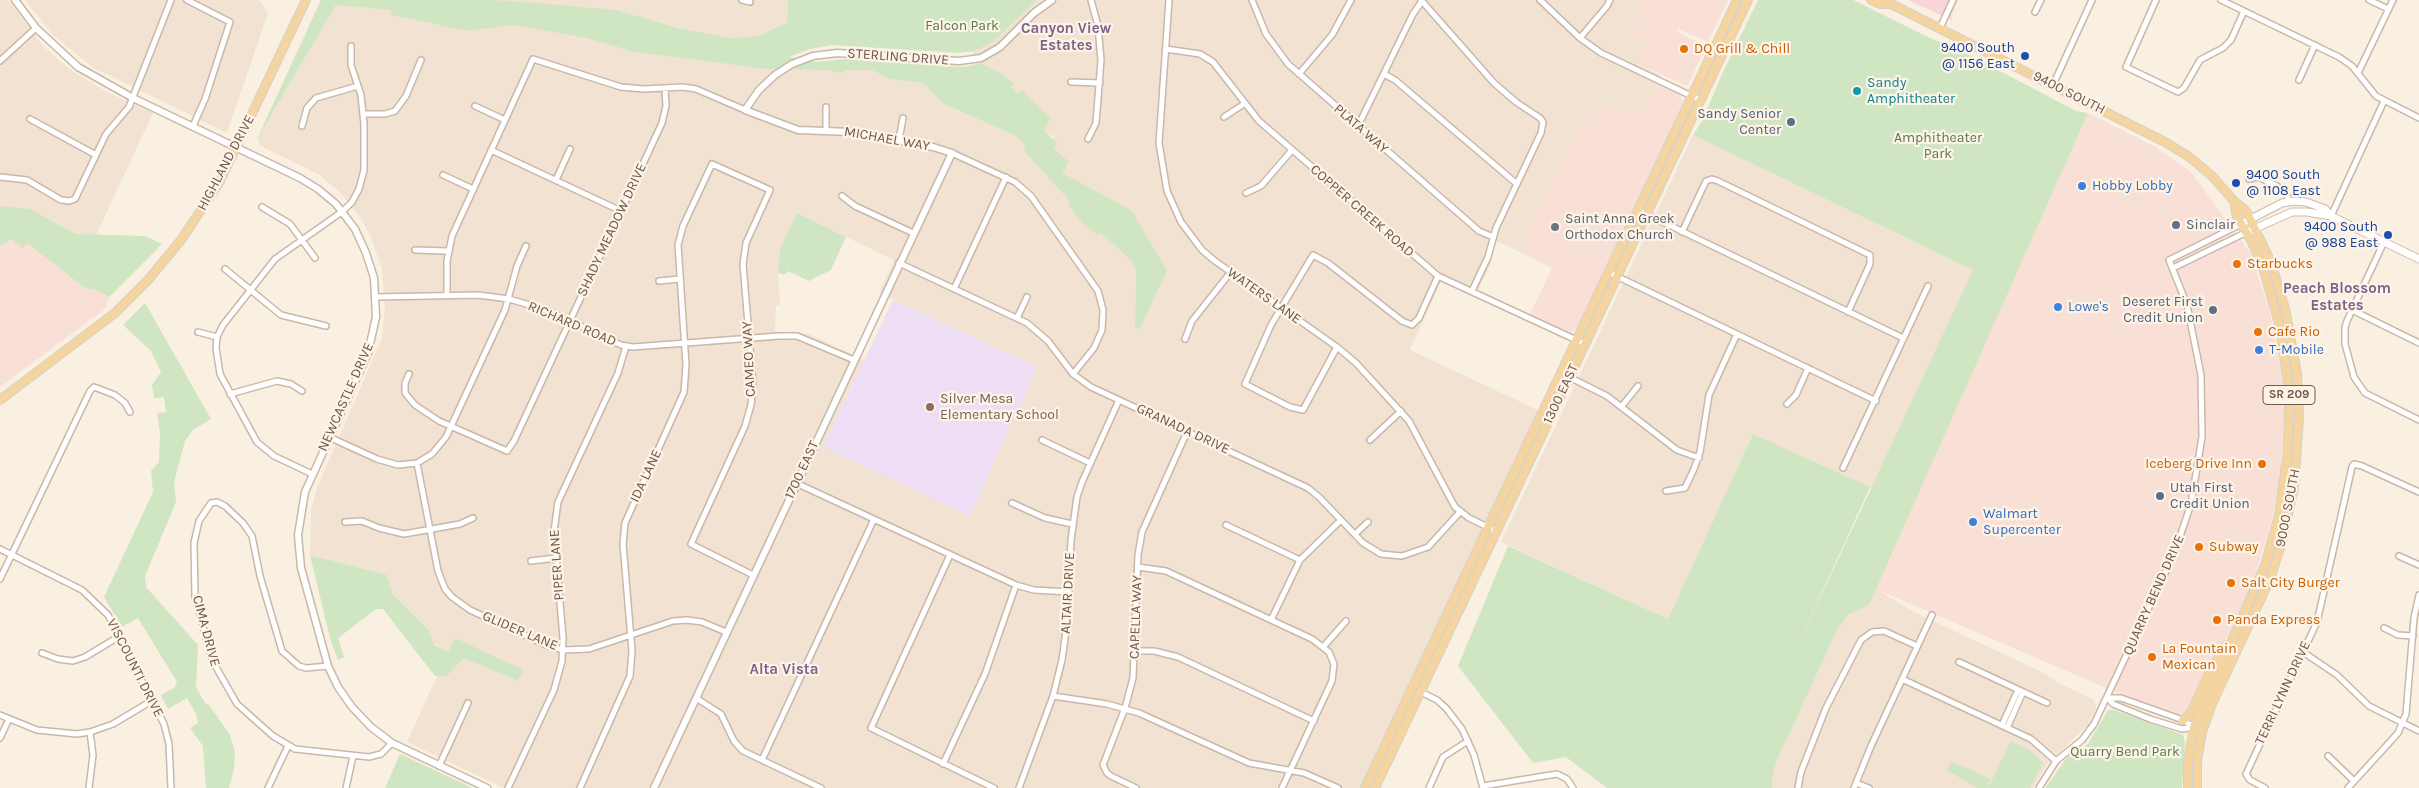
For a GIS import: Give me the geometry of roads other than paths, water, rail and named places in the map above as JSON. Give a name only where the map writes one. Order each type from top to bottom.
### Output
[{"type":"main road","name":"HIGHLAND DRIVE","points":[[0,400],[100,326],[148,280],[196,219],[237,146],[306,0]]},
{"type":"main road","name":"1300 EAST","points":[[1365,788],[1737,0]]},
{"type":"main road","name":"1300 EAST","points":[[1375,788],[1748,0]]},
{"type":"main road","name":"9400 SOUTH","points":[[1871,0],[1880,4],[1890,2],[2182,152],[2212,176],[2234,201],[2246,211],[2251,219]]},
{"type":"main road","name":"9400 SOUTH","points":[[2234,201],[2237,217],[2241,224]]},
{"type":"main road","points":[[2241,224],[2290,201],[2311,203],[2325,209],[2331,216]]},
{"type":"main road","points":[[2247,232],[2292,212],[2307,212],[2331,216],[2419,259]]},
{"type":"main road","name":"9000 SOUTH","points":[[2196,788],[2197,761],[2202,732],[2212,704],[2264,593],[2282,542],[2294,488],[2300,419],[2296,366],[2289,324],[2277,278],[2251,219]]},
{"type":"main road","name":"9000 SOUTH","points":[[2188,788],[2188,756],[2194,727],[2260,579],[2276,528],[2287,470],[2290,420],[2288,378],[2280,327],[2264,271],[2247,232],[2241,224]]},
{"type":"main road","points":[[2183,720],[2191,713],[2214,663],[2235,634]]},
{"type":"main road","points":[[2196,788],[2192,770],[2195,740],[2194,727],[2200,720],[2218,681],[2237,652]]},
{"type":"street","name":"NEWCASTLE DRIVE","points":[[15,0],[36,28],[78,67],[133,98],[237,146],[318,189],[342,211],[355,229],[366,253],[374,278],[376,317],[368,353],[312,474],[301,507],[298,548],[301,568],[328,666],[338,687],[352,707],[370,727],[392,743],[487,788]]},
{"type":"street","points":[[0,177],[27,180],[62,200],[73,201],[106,134],[125,113],[133,98],[171,0]]},
{"type":"street","points":[[187,0],[230,22],[205,99],[193,126]]},
{"type":"street","points":[[742,0],[750,2]]},
{"type":"street","name":"STERLING DRIVE","points":[[745,110],[759,90],[776,75],[792,64],[813,56],[836,53],[959,61],[981,58],[1000,47],[1034,13],[1052,0]]},
{"type":"street","points":[[1088,139],[1096,123],[1101,45],[1091,0]]},
{"type":"street","name":"WATERS LANE","points":[[1169,0],[1159,143],[1162,175],[1167,191],[1173,207],[1191,237],[1208,256],[1337,347],[1356,363],[1401,411],[1415,431],[1452,502],[1460,512],[1496,531]]},
{"type":"street","name":"PLATA WAY","points":[[1252,0],[1266,34],[1280,56],[1298,74],[1479,231],[1493,237]]},
{"type":"street","points":[[1298,74],[1332,35],[1351,0]]},
{"type":"street","points":[[1358,126],[1413,14],[1422,0],[1494,83],[1543,122],[1541,133],[1516,184],[1472,292]]},
{"type":"street","points":[[1540,0],[1580,38],[1609,57],[1700,100]]},
{"type":"street","points":[[1580,38],[1604,11],[1610,0]]},
{"type":"street","points":[[1940,28],[1953,0]]},
{"type":"street","points":[[2035,12],[2041,0]]},
{"type":"street","points":[[2053,85],[2092,0]]},
{"type":"street","points":[[2156,0],[2126,67],[2178,92],[2184,88],[2200,60],[2222,48],[2231,40],[2244,11]]},
{"type":"street","points":[[2221,0],[2346,61],[2358,73],[2370,91],[2384,101],[2419,118]]},
{"type":"street","points":[[2369,0],[2388,9]]},
{"type":"street","points":[[2358,73],[2393,0]]},
{"type":"street","points":[[0,61],[36,28]]},
{"type":"street","points":[[2299,80],[2315,45]]},
{"type":"street","points":[[312,474],[274,456],[257,442],[218,369],[217,337],[229,316],[275,259],[352,202],[363,177],[364,114],[351,65],[351,46]]},
{"type":"street","name":"COPPER CREEK ROAD","points":[[1166,49],[1194,52],[1207,57],[1218,67],[1244,104],[1259,121],[1438,276],[1585,344]]},
{"type":"street","name":"MICHAEL WAY","points":[[505,120],[533,59],[621,87],[696,90],[792,129],[851,132],[899,140],[952,153],[1006,177],[1023,188],[1037,204],[1093,283],[1101,301],[1103,321],[1099,340],[1073,374]]},
{"type":"street","points":[[364,114],[384,114],[395,111],[406,96],[421,60]]},
{"type":"street","points":[[1384,74],[1395,80],[1516,184]]},
{"type":"street","points":[[1071,82],[1100,83]]},
{"type":"street","points":[[302,126],[307,108],[316,98],[358,86]]},
{"type":"street","name":"SHADY MEADOW DRIVE","points":[[451,427],[507,451],[570,321],[665,115],[665,88]]},
{"type":"street","points":[[2331,216],[2384,101]]},
{"type":"street","points":[[1224,117],[1244,104]]},
{"type":"street","points":[[447,295],[448,251],[452,236],[505,120],[475,106]]},
{"type":"street","points":[[826,107],[826,131]]},
{"type":"street","points":[[899,140],[903,118]]},
{"type":"street","points":[[30,119],[96,155]]},
{"type":"street","points":[[556,180],[570,149]]},
{"type":"street","points":[[491,150],[621,210]]},
{"type":"street","points":[[1246,193],[1261,186],[1292,150]]},
{"type":"street","name":"1700 EAST","points":[[654,788],[952,153]]},
{"type":"street","name":"IDA LANE","points":[[580,788],[626,688],[632,664],[623,544],[624,523],[684,392],[686,379],[685,344],[678,255],[680,236],[712,164]]},
{"type":"street","name":"CAMEO WAY","points":[[712,164],[770,190],[748,239],[744,254],[743,274],[753,395],[749,416],[691,544],[753,575]]},
{"type":"street","points":[[443,175],[473,189]]},
{"type":"street","points":[[954,289],[1006,177]]},
{"type":"street","points":[[2249,179],[2258,177],[2277,186],[2284,191],[2290,201]]},
{"type":"street","points":[[1682,232],[1705,183],[1712,179],[1864,252],[1872,258],[1848,312]]},
{"type":"street","points":[[842,196],[855,206],[913,233]]},
{"type":"street","points":[[262,207],[283,218],[303,239],[316,258]]},
{"type":"street","points":[[1638,210],[1903,338]]},
{"type":"street","name":"QUARRY BEND DRIVE","points":[[2039,788],[2056,760],[2089,733],[2107,698],[2179,540],[2191,504],[2198,465],[2202,409],[2201,375],[2193,329],[2169,260],[2241,224]]},
{"type":"street","points":[[2173,268],[2247,232]]},
{"type":"street","points":[[2384,242],[2345,327],[2345,338],[2357,383],[2369,396],[2419,420]]},
{"type":"street","points":[[329,437],[387,463],[408,465],[417,463],[432,454],[440,446],[451,427],[505,310],[517,266],[526,246]]},
{"type":"street","points":[[415,250],[448,251]]},
{"type":"street","points":[[1337,347],[1303,410],[1290,407],[1245,384],[1267,334],[1312,255],[1328,262],[1402,321],[1412,325],[1418,318],[1438,276]]},
{"type":"street","name":"GRANADA DRIVE","points":[[899,263],[1017,318],[1039,332],[1073,374],[1091,386],[1308,488],[1355,534],[1372,549],[1381,554],[1411,555],[1428,548],[1460,512]]},
{"type":"street","points":[[224,269],[286,317],[326,326]]},
{"type":"street","points":[[1185,339],[1192,321],[1230,272]]},
{"type":"street","points":[[1608,272],[1876,401]]},
{"type":"street","points":[[659,281],[679,279]]},
{"type":"street","points":[[1843,468],[1876,401],[1928,286]]},
{"type":"street","name":"RICHARD ROAD","points":[[376,297],[478,295],[508,299],[537,307],[626,346],[639,347],[797,336],[854,360]]},
{"type":"street","points":[[1017,318],[1027,296]]},
{"type":"street","points":[[2352,310],[2419,342]]},
{"type":"street","points":[[198,332],[217,337]]},
{"type":"street","points":[[1666,491],[1685,488],[1698,458],[1709,395],[1737,334]]},
{"type":"street","name":"PIPER LANE","points":[[508,788],[559,676],[564,650],[554,521],[558,502],[618,373],[626,346]]},
{"type":"street","points":[[1787,404],[1796,395],[1808,368]]},
{"type":"street","points":[[409,374],[405,383],[405,393],[409,399],[426,414],[451,427]]},
{"type":"street","points":[[1569,377],[1598,391],[1622,406],[1677,450],[1698,458]]},
{"type":"street","points":[[230,394],[277,381],[291,384],[302,391]]},
{"type":"street","points":[[1622,406],[1638,386]]},
{"type":"street","points":[[0,579],[90,391],[94,387],[115,395],[125,403],[130,412]]},
{"type":"street","name":"ALTAIR DRIVE","points":[[1019,788],[1053,696],[1065,642],[1072,524],[1077,497],[1090,463],[1119,400]]},
{"type":"street","points":[[1370,440],[1401,411]]},
{"type":"street","name":"CAPELLA WAY","points":[[1136,788],[1111,776],[1107,773],[1104,765],[1125,708],[1133,678],[1138,566],[1140,542],[1145,522],[1188,432]]},
{"type":"street","points":[[1042,440],[1090,463]]},
{"type":"street","name":"GLIDER LANE","points":[[417,463],[438,571],[445,589],[452,598],[478,614],[546,645],[564,650],[590,649],[658,624],[687,620],[702,622],[726,632]]},
{"type":"street","name":"TERRI LYNN DRIVE","points":[[2265,788],[2246,776],[2320,612],[2348,475],[2354,464],[2419,492]]},
{"type":"street","points":[[796,483],[1016,585],[1034,590],[1068,592]]},
{"type":"street","name":"CIMA DRIVE","points":[[328,666],[306,668],[299,666],[282,651],[260,576],[252,536],[243,523],[225,506],[214,501],[207,506],[199,521],[194,552],[195,597],[210,654],[219,676],[237,704],[260,726],[288,746],[353,756],[376,756],[392,743]]},
{"type":"street","points":[[1012,504],[1045,518],[1072,524]]},
{"type":"street","points":[[345,522],[362,520],[379,528],[404,534],[460,524],[473,518]]},
{"type":"street","points":[[762,760],[874,520]]},
{"type":"street","points":[[1271,620],[1300,560],[1341,520]]},
{"type":"street","points":[[1355,534],[1368,522]]},
{"type":"street","points":[[1226,525],[1300,560]]},
{"type":"street","name":"VISCOUNTI DRIVE","points":[[0,549],[82,590],[101,606],[120,636],[128,657],[153,700],[167,734],[171,788]]},
{"type":"street","points":[[950,554],[870,728],[994,788]]},
{"type":"street","points":[[2399,556],[2419,566]]},
{"type":"street","points":[[531,561],[556,558]]},
{"type":"street","points":[[1138,566],[1166,571],[1324,646],[1334,664],[1334,672],[1329,689],[1282,788]]},
{"type":"street","points":[[943,764],[985,674],[1016,585]]},
{"type":"street","points":[[2348,788],[2390,742],[2403,724],[2408,704],[2413,636],[2419,595]]},
{"type":"street","points":[[1869,788],[1855,785],[1932,615]]},
{"type":"street","points":[[1324,646],[1346,621]]},
{"type":"street","points":[[2384,628],[2398,635],[2413,636]]},
{"type":"street","points":[[1798,788],[1801,772],[1826,708],[1861,640],[1872,632],[1884,631],[1917,646]]},
{"type":"street","points":[[42,653],[58,659],[73,661],[85,657],[120,636]]},
{"type":"street","points":[[1135,651],[1154,651],[1178,657],[1314,720]]},
{"type":"street","points":[[2303,652],[2337,675],[2369,706],[2419,731]]},
{"type":"street","points":[[1959,662],[2047,703]]},
{"type":"street","points":[[1902,679],[2037,742],[2056,760]]},
{"type":"street","points":[[2004,726],[2020,691]]},
{"type":"street","points":[[1421,692],[1437,700],[1454,718],[1468,741],[1483,787],[1552,774],[1563,776],[1573,788]]},
{"type":"street","points":[[1053,696],[1125,708],[1156,719],[1249,763],[1290,770],[1315,777],[1338,788]]},
{"type":"street","points":[[696,698],[721,714],[738,746],[762,760],[821,788]]},
{"type":"street","points":[[2107,698],[2120,698],[2183,720],[2194,727]]},
{"type":"street","points":[[2107,698],[2113,704],[2150,719],[2182,729],[2194,727]]},
{"type":"street","points":[[0,715],[50,733],[77,734],[90,732],[113,724],[153,700]]},
{"type":"street","points":[[439,766],[468,702]]},
{"type":"street","points":[[0,738],[9,719]]},
{"type":"street","points":[[89,788],[93,755],[90,732]]},
{"type":"street","points":[[1429,788],[1444,757],[1468,741]]},
{"type":"street","points":[[268,788],[288,746]]},
{"type":"street","points":[[346,788],[353,756]]},
{"type":"street","points":[[2328,756],[2354,781]]},
{"type":"place","name":"DQ Grill & Chill","points":[[1684,49]]},
{"type":"place","name":"9400 South @ 1156 East","points":[[2025,56]]},
{"type":"place","name":"Sandy Amphitheater","points":[[1857,91]]},
{"type":"place","name":"Sandy Senior Center","points":[[1791,122]]},
{"type":"place","name":"9400 South @ 1108 East","points":[[2236,183]]},
{"type":"place","name":"Hobby Lobby","points":[[2082,186]]},
{"type":"place","name":"Sinclair","points":[[2176,225]]},
{"type":"place","name":"Saint Anna Greek Orthodox Church","points":[[1555,227]]},
{"type":"place","name":"9400 South @ 988 East","points":[[2388,235]]},
{"type":"place","name":"Starbucks","points":[[2237,264]]},
{"type":"place","name":"Lowe's","points":[[2058,307]]},
{"type":"place","name":"Deseret First Credit Union","points":[[2213,310]]},
{"type":"place","name":"Cafe Rio","points":[[2258,332]]},
{"type":"place","name":"T-Mobile","points":[[2259,350]]},
{"type":"place","name":"Silver Mesa Elementary School","points":[[930,407]]},
{"type":"place","name":"Iceberg Drive Inn","points":[[2262,464]]},
{"type":"place","name":"Utah First Credit Union","points":[[2160,496]]},
{"type":"place","name":"Walmart Supercenter","points":[[1973,522]]},
{"type":"place","name":"Subway","points":[[2199,547]]},
{"type":"place","name":"Salt City Burger","points":[[2231,583]]},
{"type":"place","name":"Panda Express","points":[[2217,620]]},
{"type":"place","name":"La Fountain Mexican","points":[[2152,657]]},
{"type":"district","name":"Canyon View Estates","points":[[1066,38]]},
{"type":"district","name":"Peach Blossom Estates","points":[[2337,298]]},
{"type":"district","name":"Alta Vista","points":[[784,670]]},
{"type":"park label","name":"Falcon Park","points":[[962,26]]},
{"type":"park label","name":"Amphitheater Park","points":[[1938,146]]},
{"type":"park label","name":"Quarry Bend Park","points":[[2125,752]]}]
